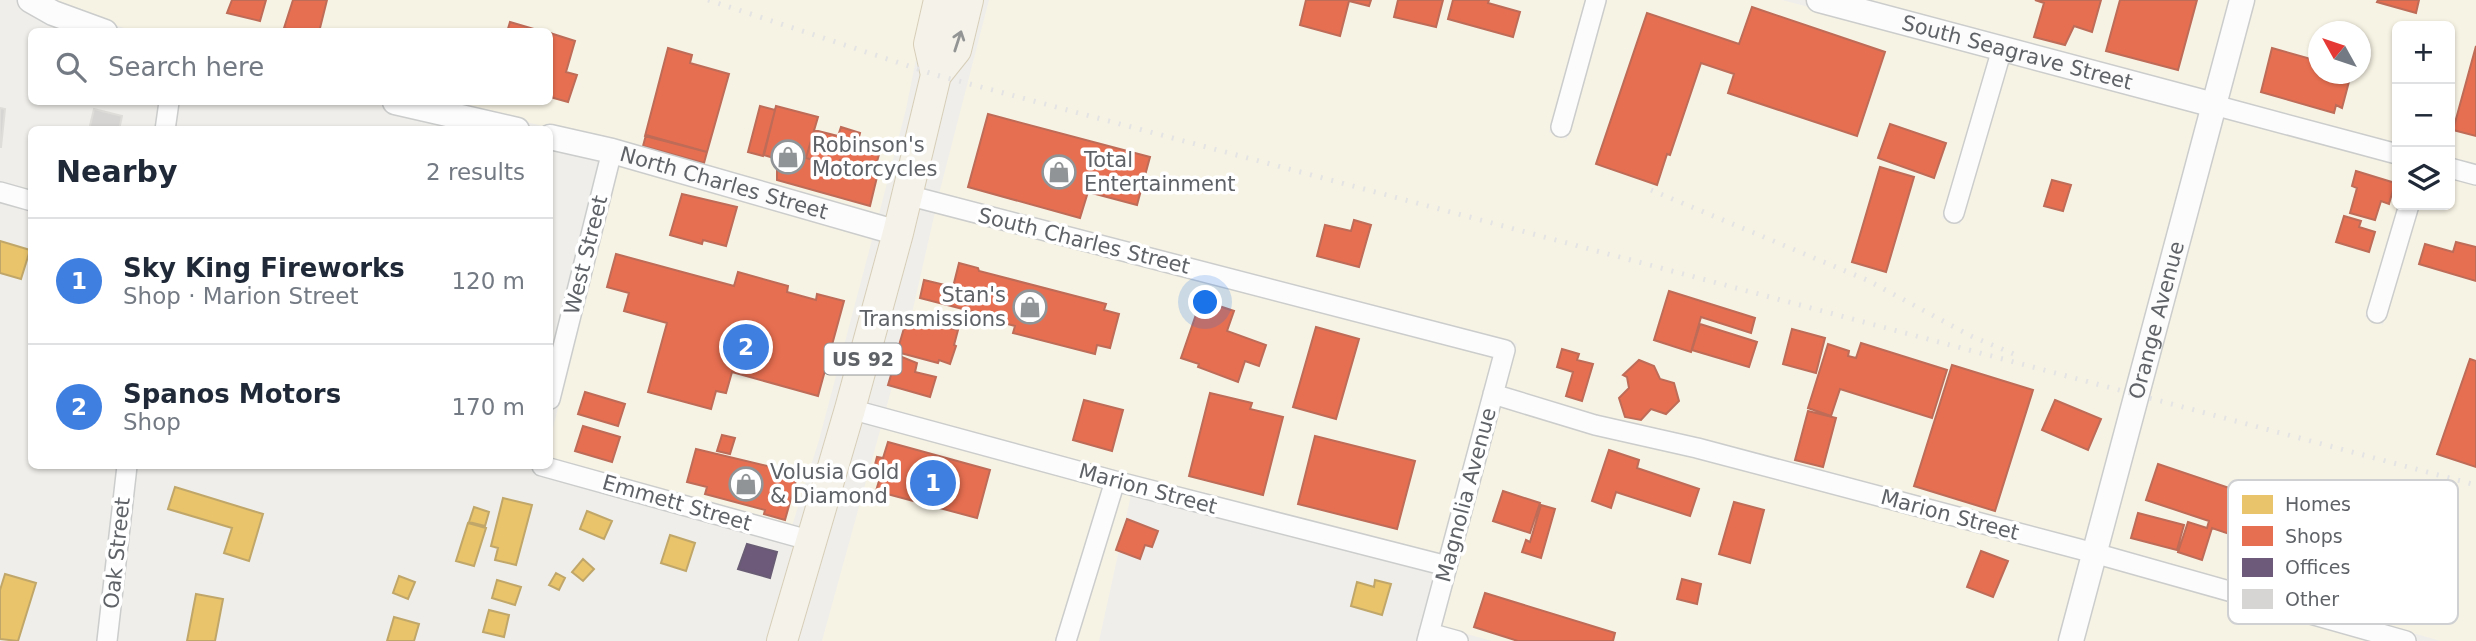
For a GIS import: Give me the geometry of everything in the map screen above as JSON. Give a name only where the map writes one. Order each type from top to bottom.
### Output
[{"type":"main road","name":"US 92","points":[[782,641],[898,233],[936,75],[956,50],[960,2]]},
{"type":"street","points":[[30,0],[52,13],[94,28]]},
{"type":"street","points":[[1561,127],[1596,0]]},
{"type":"street","name":"South Seagrave Street","points":[[1819,0],[2214,105]]},
{"type":"street","name":"Orange Avenue","points":[[2071,641],[2242,0]]},
{"type":"street","points":[[1954,213],[2003,48]]},
{"type":"street","points":[[166,126],[169,105]]},
{"type":"street","points":[[408,105],[500,126]]},
{"type":"street","points":[[2214,105],[2392,153]]},
{"type":"street","name":"North Charles Street","points":[[553,138],[612,151],[898,233]]},
{"type":"street","name":"West Street","points":[[553,387],[612,151]]},
{"type":"street","points":[[2455,170],[2476,176]]},
{"type":"street","points":[[0,192],[28,200]]},
{"type":"street","name":"South Charles Street","points":[[907,195],[1505,350]]},
{"type":"street","points":[[2377,313],[2408,210]]},
{"type":"street","name":"Magnolia Avenue","points":[[1428,637],[1505,350]]},
{"type":"street","name":"Marion Street","points":[[1493,394],[1595,425],[1697,448],[2228,591]]},
{"type":"street","name":"Marion Street","points":[[850,409],[1115,481],[1447,566]]},
{"type":"street","name":"Oak Street","points":[[107,641],[127,469]]},
{"type":"street","name":"Emmett Street","points":[[553,469],[812,541]]},
{"type":"street","points":[[1066,641],[1115,481]]},
{"type":"street","name":"Marion Street","points":[[2346,624],[2406,641]]},
{"type":"street","points":[[1428,637],[1458,641]]},
{"type":"shaded area","points":[[48,0],[928,0],[906,109],[878,218],[553,126],[451,105],[553,105],[553,28],[124,28]]},
{"type":"shaded area","points":[[989,0],[1585,0],[1549,132],[1567,139],[1606,0],[1782,0],[1990,55],[1942,218],[1960,225],[2010,60],[2202,111],[2087,542],[1698,439],[1596,415],[1505,388],[1517,344],[1498,337],[939,194]]},
{"type":"shaded area","points":[[1855,0],[2231,0],[2206,93]]},
{"type":"shaded area","points":[[2252,0],[2476,0],[2476,166],[2455,160],[2455,21],[2392,21],[2392,144],[2226,98]]},
{"type":"shaded area","points":[[2221,116],[2392,163],[2392,210],[2397,210],[2365,317],[2383,325],[2418,210],[2455,210],[2455,179],[2476,185],[2476,641],[2441,641],[2380,624],[2458,624],[2458,480],[2228,480],[2228,581],[2106,547]]},
{"type":"shaded area","points":[[620,163],[873,236],[819,440],[792,526],[553,459],[553,428]]},
{"type":"shaded area","points":[[935,212],[1493,356],[1440,555],[886,409]]},
{"type":"shaded area","points":[[1500,406],[1593,434],[1696,457],[2082,560],[2060,641],[1492,641],[1442,627]]},
{"type":"shaded area","points":[[881,427],[1103,487],[1056,641],[822,641]]},
{"type":"shaded area","points":[[1122,492],[1131,495],[1099,641],[1077,641]]},
{"type":"shaded area","points":[[2102,565],[2228,601],[2228,624],[2311,624],[2371,641],[2081,641]]},
{"type":"building: Homes","points":[[0,241],[28,249],[21,279],[0,273]]},
{"type":"building: Homes","points":[[175,487],[263,514],[249,561],[224,553],[232,528],[168,509]]},
{"type":"building: Homes","points":[[503,498],[532,505],[516,565],[495,560],[498,548],[491,546]]},
{"type":"building: Homes","points":[[474,507],[489,512],[485,526],[469,522]]},
{"type":"building: Homes","points":[[587,511],[612,521],[604,539],[580,529]]},
{"type":"building: Homes","points":[[468,523],[486,528],[474,566],[456,561]]},
{"type":"building: Homes","points":[[670,535],[695,543],[686,571],[661,563]]},
{"type":"building: Homes","points":[[583,559],[594,569],[583,581],[572,572]]},
{"type":"building: Homes","points":[[556,573],[565,578],[559,590],[549,585]]},
{"type":"building: Homes","points":[[5,574],[36,583],[18,641],[0,639],[0,590]]},
{"type":"building: Homes","points":[[399,576],[415,582],[408,599],[393,593]]},
{"type":"building: Homes","points":[[497,580],[521,587],[515,605],[492,598]]},
{"type":"building: Homes","points":[[1375,580],[1391,584],[1382,615],[1351,606],[1357,582],[1374,587]]},
{"type":"building: Homes","points":[[196,594],[223,599],[215,641],[187,641]]},
{"type":"building: Homes","points":[[489,610],[509,615],[504,637],[483,632]]},
{"type":"building: Homes","points":[[394,617],[419,624],[414,641],[387,641]]},
{"type":"building: Shops","points":[[232,0],[266,0],[260,21],[227,13]]},
{"type":"building: Shops","points":[[293,0],[327,0],[320,28],[284,28]]},
{"type":"building: Shops","points":[[1306,0],[1371,0],[1369,6],[1349,1],[1340,36],[1300,25]]},
{"type":"building: Shops","points":[[1398,0],[1443,0],[1436,27],[1394,17]]},
{"type":"building: Shops","points":[[1453,0],[1489,0],[1488,3],[1520,12],[1513,37],[1448,19]]},
{"type":"building: Shops","points":[[2035,0],[2101,0],[2092,32],[2074,26],[2065,45],[2034,37],[2044,3]]},
{"type":"building: Shops","points":[[2120,0],[2197,0],[2178,70],[2106,51]]},
{"type":"building: Shops","points":[[2419,0],[2416,13],[2377,2]]},
{"type":"building: Shops","points":[[1752,7],[1885,52],[1857,136],[1728,93],[1734,74],[1701,63],[1657,185],[1596,164],[1647,13],[1739,44]]},
{"type":"building: Shops","points":[[510,22],[530,28],[508,28]]},
{"type":"building: Shops","points":[[553,34],[575,41],[566,72],[577,75],[568,102],[553,98]]},
{"type":"building: Shops","points":[[2476,46],[2476,136],[2455,131]]},
{"type":"building: Shops","points":[[668,48],[692,55],[690,63],[729,74],[707,152],[645,136]]},
{"type":"building: Shops","points":[[2272,48],[2308,58],[2308,84],[2348,84],[2342,108],[2336,105],[2334,113],[2261,92]]},
{"type":"building: Shops","points":[[760,106],[775,110],[763,156],[748,152]]},
{"type":"building: Shops","name":"Robinson's Motorcycles","points":[[776,106],[818,117],[806,158],[877,177],[870,206],[777,180],[777,159],[764,155]]},
{"type":"building: Shops","name":"Total Entertainment","points":[[988,114],[1150,157],[1137,205],[1088,192],[1080,218],[968,187]]},
{"type":"building: Shops","points":[[1890,124],[1946,143],[1934,178],[1878,158]]},
{"type":"building: Shops","points":[[841,127],[860,133],[858,141],[881,147],[875,169],[840,160],[838,167],[806,158],[814,130],[838,136]]},
{"type":"building: Shops","points":[[646,135],[707,152],[704,163],[643,146]]},
{"type":"building: Shops","points":[[1880,167],[1914,177],[1886,272],[1852,262]]},
{"type":"building: Shops","points":[[2356,171],[2392,182],[2389,204],[2381,201],[2375,220],[2350,213],[2357,188],[2352,186]]},
{"type":"building: Shops","points":[[2052,180],[2071,185],[2063,211],[2044,206]]},
{"type":"building: Shops","points":[[682,194],[737,207],[726,246],[703,240],[702,244],[670,235]]},
{"type":"building: Shops","points":[[2344,216],[2361,221],[2359,227],[2375,232],[2369,252],[2336,242]]},
{"type":"building: Shops","points":[[1354,220],[1371,225],[1359,267],[1317,256],[1325,225],[1351,231]]},
{"type":"building: Shops","points":[[2456,242],[2476,247],[2476,281],[2419,264],[2425,244],[2453,252]]},
{"type":"building: Shops","points":[[616,254],[734,286],[738,272],[788,286],[787,292],[816,300],[817,294],[844,301],[818,396],[732,372],[726,393],[716,391],[711,409],[648,392],[667,323],[624,311],[629,293],[607,287]]},
{"type":"building: Shops","name":"Stan's Transmissions","points":[[959,263],[978,268],[979,271],[1106,304],[1104,310],[1119,314],[1110,348],[1097,345],[1095,354],[1013,333],[1015,326],[989,319],[990,316],[920,298],[924,280],[953,287]]},
{"type":"building: Shops","points":[[1669,291],[1755,318],[1751,333],[1701,317],[1691,352],[1654,340]]},
{"type":"building: Shops","points":[[1201,300],[1234,311],[1227,331],[1266,345],[1259,366],[1245,361],[1238,382],[1181,358]]},
{"type":"building: Shops","points":[[907,318],[958,330],[950,364],[897,352]]},
{"type":"building: Shops","points":[[1700,324],[1757,342],[1749,367],[1692,350]]},
{"type":"building: Shops","points":[[1316,327],[1359,339],[1336,419],[1293,407]]},
{"type":"building: Shops","points":[[1792,329],[1825,338],[1816,373],[1783,364]]},
{"type":"building: Shops","points":[[1861,343],[1947,370],[1932,418],[1840,389],[1831,416],[1808,408],[1828,344],[1849,351],[1848,356],[1856,358]]},
{"type":"building: Shops","points":[[1562,349],[1579,354],[1577,360],[1593,364],[1582,401],[1566,396],[1573,372],[1557,367]]},
{"type":"building: Shops","points":[[897,355],[917,363],[915,372],[936,377],[930,397],[888,385]]},
{"type":"building: Shops","points":[[2470,359],[2476,361],[2476,467],[2437,454]]},
{"type":"building: Shops","points":[[1639,360],[1654,366],[1660,379],[1674,383],[1679,401],[1666,414],[1651,409],[1641,420],[1625,417],[1619,398],[1629,388],[1627,377],[1623,375]]},
{"type":"building: Shops","points":[[1952,365],[2033,390],[1995,511],[1914,486]]},
{"type":"building: Shops","points":[[585,392],[625,404],[618,426],[578,414]]},
{"type":"building: Shops","points":[[1210,393],[1252,403],[1250,409],[1283,417],[1263,495],[1189,476]]},
{"type":"building: Shops","points":[[1084,400],[1123,410],[1112,451],[1073,440]]},
{"type":"building: Shops","points":[[2055,400],[2101,419],[2088,450],[2042,430]]},
{"type":"building: Shops","points":[[1808,411],[1836,418],[1823,467],[1795,460]]},
{"type":"building: Shops","points":[[583,426],[620,437],[612,462],[575,451]]},
{"type":"building: Shops","points":[[722,435],[735,438],[730,454],[717,451]]},
{"type":"building: Shops","points":[[1315,436],[1415,461],[1397,529],[1298,504]]},
{"type":"building: Shops","points":[[888,442],[990,470],[977,518],[876,491],[881,474],[873,472],[877,457],[883,458]]},
{"type":"building: Shops","name":"Volusia Gold & Diamond","points":[[696,449],[784,470],[783,473],[797,477],[785,520],[764,514],[765,510],[705,494],[707,487],[687,482]]},
{"type":"building: Shops","points":[[1609,450],[1639,460],[1637,468],[1699,489],[1690,516],[1616,492],[1611,508],[1592,501]]},
{"type":"building: Shops","points":[[2158,464],[2228,488],[2228,533],[2212,528],[2202,560],[2178,552],[2188,522],[2207,528],[2209,521],[2146,500]]},
{"type":"building: Shops","points":[[1503,491],[1540,503],[1530,533],[1493,521]]},
{"type":"building: Shops","points":[[1734,502],[1764,510],[1750,563],[1719,554]]},
{"type":"building: Shops","points":[[1541,505],[1555,509],[1541,558],[1522,552],[1526,540],[1530,542]]},
{"type":"building: Shops","points":[[2138,513],[2184,525],[2177,550],[2131,538]]},
{"type":"building: Shops","points":[[1127,519],[1158,531],[1152,547],[1145,545],[1140,559],[1116,550]]},
{"type":"building: Shops","points":[[1981,551],[2008,561],[1993,597],[1967,587]]},
{"type":"building: Shops","points":[[1682,579],[1701,584],[1697,604],[1677,599]]},
{"type":"building: Shops","points":[[1485,593],[1615,633],[1613,641],[1518,641],[1474,627]]},
{"type":"building: Offices","points":[[747,544],[777,552],[770,578],[738,569]]},
{"type":"building: Other","points":[[0,108],[5,109],[1,147],[0,147]]},
{"type":"building: Other","points":[[94,109],[122,116],[120,126],[90,126]]},
{"type":"railway","points":[[708,0],[936,75],[2457,480]]},
{"type":"railway","points":[[1651,190],[1867,280],[1971,336],[2014,354]]},
{"type":"railway","points":[[2458,480],[2476,485]]},
{"type":"place","name":"Robinson's Motorcycles","points":[[788,157]]},
{"type":"place","name":"Total Entertainment","points":[[1059,172]]},
{"type":"place","name":"Stan's Transmissions","points":[[1030,307]]},
{"type":"place","name":"Spanos Motors","points":[[746,347]]},
{"type":"place","name":"Sky King Fireworks","points":[[933,483]]},
{"type":"place","name":"Volusia Gold & Diamond","points":[[746,484]]}]
